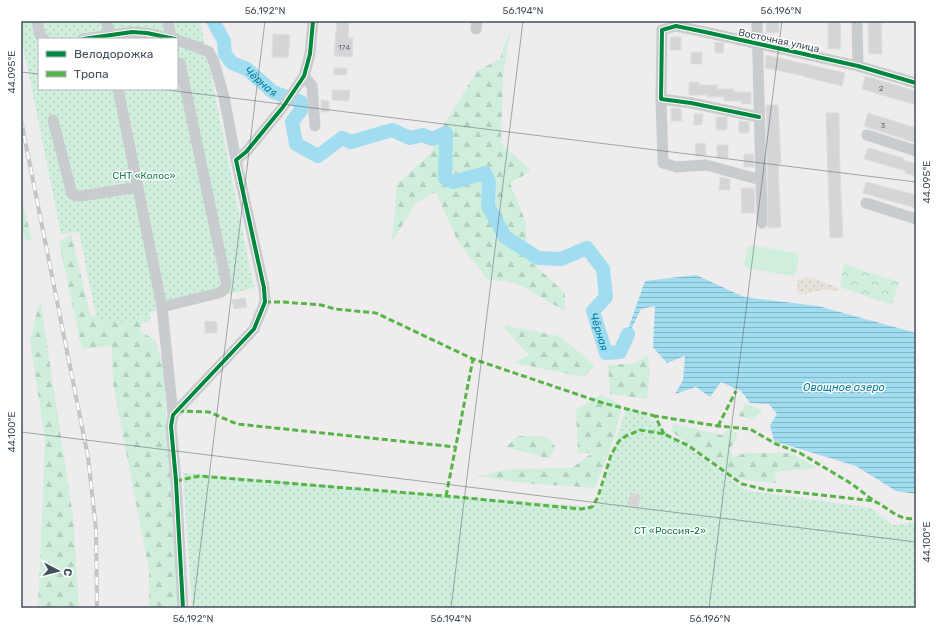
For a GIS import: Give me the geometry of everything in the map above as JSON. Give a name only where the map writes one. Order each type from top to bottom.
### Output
[{"type":"street","points":[[37,21],[40,35],[43,38]]},
{"type":"street","points":[[106,21],[110,35]]},
{"type":"street","points":[[168,21],[174,38]]},
{"type":"street","points":[[236,160],[246,152],[283,107],[304,76],[310,54],[313,21]]},
{"type":"street","points":[[757,21],[762,223]]},
{"type":"street","points":[[857,21],[858,66]]},
{"type":"street","name":"Восточная улица","points":[[761,180],[706,165],[676,166],[663,163],[661,99],[662,30],[676,26],[858,66],[916,83]]},
{"type":"street","points":[[90,38],[132,32],[147,33],[170,38]]},
{"type":"street","points":[[173,416],[254,329],[265,302],[264,288],[224,97],[214,62],[209,52],[178,40]]},
{"type":"street","points":[[162,307],[219,293],[224,291],[226,287],[226,281],[180,63]]},
{"type":"street","points":[[304,76],[312,86],[315,126]]},
{"type":"street","points":[[118,90],[162,307],[173,416],[171,426],[176,481],[183,608]]},
{"type":"street","points":[[661,99],[691,103],[759,117]]},
{"type":"street","points":[[53,120],[72,194],[82,196],[138,187]]},
{"type":"street","points":[[867,135],[916,151]]},
{"type":"street","points":[[866,203],[916,219]]},
{"type":"green space","name":"СНТ «Колос»","points":[[21,21],[200,21],[254,288],[150,312],[150,321],[99,331],[79,232],[61,234],[21,36]]},
{"type":"green space","points":[[511,27],[503,75],[501,143],[531,171],[510,183],[526,223],[527,258],[565,293],[565,311],[516,283],[487,279],[457,240],[436,192],[416,203],[392,242],[397,184],[431,153],[444,125],[477,71],[500,59]]},
{"type":"green space","points":[[21,197],[32,239],[26,241],[21,226]]},
{"type":"green space","points":[[71,234],[90,314],[109,323],[135,322],[144,312],[140,331],[155,340],[163,366],[168,445],[177,541],[179,608],[149,608],[149,570],[113,384],[112,346],[82,349],[59,243]]},
{"type":"green space","points":[[751,245],[797,253],[799,257],[796,273],[793,276],[746,268],[744,264],[747,248]]},
{"type":"green space","points":[[844,264],[899,282],[892,305],[840,287]]},
{"type":"green space","points":[[40,299],[73,516],[79,608],[38,608],[45,439],[30,341]]},
{"type":"green space","points":[[502,325],[559,336],[595,365],[584,377],[515,363],[529,355]]},
{"type":"green space","points":[[647,355],[650,371],[647,399],[610,394],[608,365],[636,363]]},
{"type":"green space","points":[[600,395],[619,403],[621,411],[613,442],[595,488],[523,483],[478,476],[509,469],[572,468],[592,453],[578,453],[576,410]]},
{"type":"green space","points":[[744,404],[763,410],[753,419],[739,416]]},
{"type":"green space","name":"СТ «Россия-2»","points":[[626,408],[638,410],[745,490],[871,508],[893,525],[916,522],[916,608],[192,608],[183,473],[592,507],[599,500]]},
{"type":"green space","points":[[673,424],[722,435],[727,430],[736,432],[737,439],[729,449],[733,457],[745,453],[791,453],[817,468],[775,472],[776,483],[736,479],[671,431]]},
{"type":"green space","points":[[518,436],[547,437],[555,446],[550,459],[506,447]]},
{"type":"sand","points":[[810,277],[839,288],[837,291],[826,289],[800,295],[798,293],[797,280]]},
{"type":"water","name":"Овощное озеро","points":[[696,275],[744,297],[818,306],[916,333],[916,494],[896,491],[856,466],[774,441],[770,425],[777,414],[769,404],[750,403],[741,391],[721,382],[710,397],[696,387],[675,394],[683,380],[685,356],[667,363],[653,347],[655,306],[641,309],[620,352],[645,281]]},
{"type":"building","points":[[337,21],[349,21],[348,38],[353,38],[352,57],[334,56]]},
{"type":"building","points":[[766,21],[779,21],[779,32],[766,33]]},
{"type":"building","points":[[828,21],[840,21],[841,49],[828,49]]},
{"type":"building","points":[[868,21],[881,21],[882,54],[869,54]]},
{"type":"building","points":[[273,34],[290,35],[288,58],[272,57]]},
{"type":"building","points":[[670,37],[681,37],[681,50],[670,50]]},
{"type":"building","points":[[715,42],[724,43],[723,53],[715,53]]},
{"type":"building","points":[[691,52],[702,52],[702,64],[691,64]]},
{"type":"building","points":[[766,55],[845,73],[842,86],[805,76],[765,68]]},
{"type":"building","points":[[334,68],[347,68],[347,75],[334,75]]},
{"type":"building","points":[[865,76],[916,91],[916,105],[862,89]]},
{"type":"building","points":[[689,82],[699,82],[699,85],[717,85],[717,89],[734,89],[734,92],[751,92],[751,104],[741,104],[741,101],[724,101],[724,97],[689,95]]},
{"type":"building","points":[[332,90],[350,90],[349,101],[332,100]]},
{"type":"building","points":[[321,100],[329,101],[329,112],[321,112]]},
{"type":"building","points":[[766,105],[778,105],[781,164],[778,164],[781,227],[768,228]]},
{"type":"building","points":[[671,108],[681,109],[682,121],[671,121]]},
{"type":"building","points":[[826,113],[839,113],[843,237],[830,238]]},
{"type":"building","points":[[868,113],[916,128],[916,143],[864,126]]},
{"type":"building","points":[[694,114],[703,114],[702,125],[694,125]]},
{"type":"building","points":[[716,117],[727,117],[727,130],[716,130]]},
{"type":"building","points":[[739,121],[749,122],[749,133],[739,133]]},
{"type":"building","points":[[705,143],[706,155],[696,156],[695,144]]},
{"type":"building","points":[[717,145],[728,145],[728,158],[717,158]]},
{"type":"building","points":[[868,148],[904,158],[903,160],[916,164],[916,176],[905,173],[906,171],[864,159]]},
{"type":"building","points":[[744,154],[753,154],[754,167],[744,167]]},
{"type":"building","points":[[720,177],[730,179],[730,190],[719,190]]},
{"type":"building","points":[[866,182],[916,195],[916,208],[863,193]]},
{"type":"building","points":[[741,188],[754,188],[755,213],[742,213]]},
{"type":"building","points":[[245,298],[247,307],[234,309],[232,300]]},
{"type":"building","points":[[205,321],[217,322],[217,333],[205,333]]},
{"type":"building","points":[[630,492],[641,495],[638,507],[627,505]]},
{"type":"waterway","name":"Чёрная","points":[[213,21],[224,41],[225,54],[232,63],[247,69],[273,92],[301,102],[301,110],[292,122],[296,144],[318,156],[342,138],[351,142],[392,130],[410,138],[423,135],[432,139],[446,133],[445,178],[453,182],[485,173],[489,182],[488,206],[505,237],[538,258],[561,259],[587,248],[603,269],[606,297],[593,311],[606,353],[620,352],[628,334]]},
{"type":"railway","points":[[21,120],[88,457],[96,529],[97,608]]},
{"type":"marked path","points":[[265,302],[321,305],[335,309],[376,313],[473,359],[603,403],[655,416]]},
{"type":"marked path","points":[[446,496],[473,359]]},
{"type":"marked path","points":[[718,426],[736,391]]},
{"type":"marked path","points":[[178,411],[209,412],[237,424],[456,447]]},
{"type":"marked path","points":[[664,434],[655,416],[718,426],[750,429],[776,444],[800,453],[852,484],[874,501]]},
{"type":"marked path","points":[[176,481],[199,476],[446,496],[581,509],[592,507],[598,497],[611,455],[619,441],[640,430],[664,434],[689,446],[742,484],[767,490],[874,501],[899,516],[910,519],[916,518]]},
{"type":"cycle path","points":[[183,608],[176,481],[171,426],[173,415],[254,329],[265,302],[264,288],[236,160],[246,152],[283,107],[304,76],[310,54],[313,21]]},
{"type":"cycle path","points":[[759,117],[691,103],[661,99],[662,30],[676,26],[705,32],[858,66],[916,83]]},
{"type":"cycle path","points":[[90,38],[132,32],[147,33],[170,38]]}]
